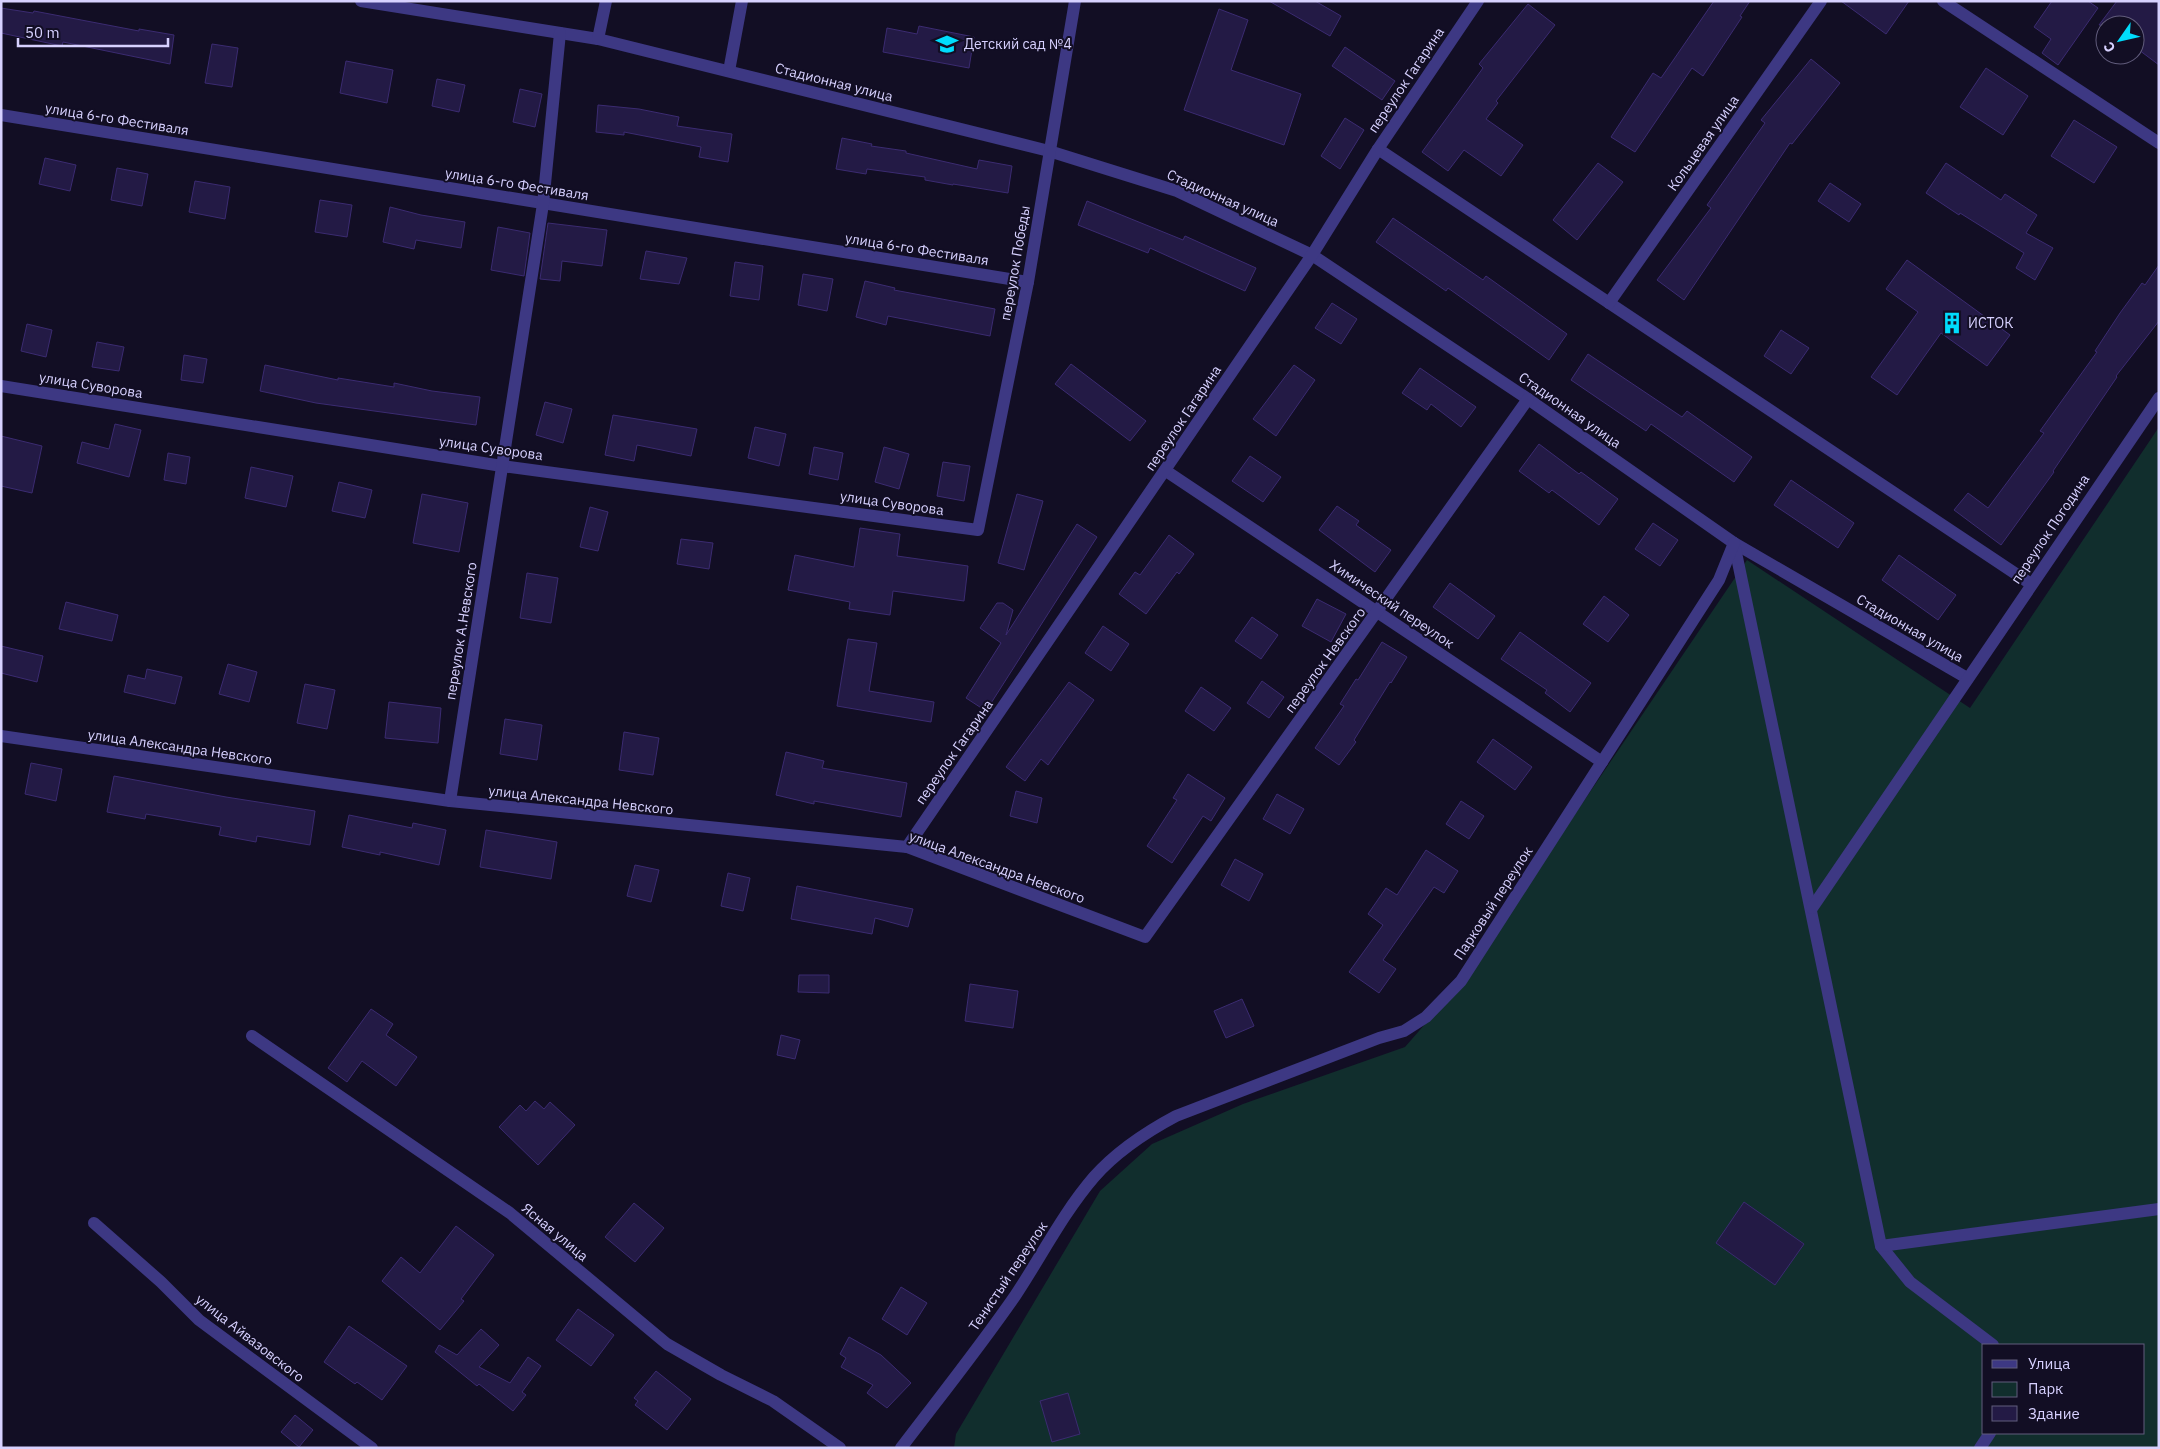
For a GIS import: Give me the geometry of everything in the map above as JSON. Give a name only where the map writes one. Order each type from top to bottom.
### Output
[{"type":"street","name":"Стадионная улица","points":[[361,1],[598,39],[1049,152],[1178,191],[1312,255],[1528,399],[1734,543],[1967,678]]},
{"type":"street","points":[[598,39],[606,1]]},
{"type":"street","points":[[729,71],[742,1]]},
{"type":"street","name":"переулок Победы","points":[[978,530],[1028,282],[1075,1]]},
{"type":"street","name":"переулок Гагарина","points":[[907,847],[1312,255],[1378,149],[1478,1]]},
{"type":"street","name":"Кольцевая улица","points":[[1609,303],[1821,1]]},
{"type":"street","points":[[1943,1],[2159,143]]},
{"type":"street","name":"переулок А.Невского","points":[[450,802],[543,204],[560,33]]},
{"type":"street","name":"улица 6-го Фестиваля","points":[[1,115],[1028,282]]},
{"type":"street","points":[[1378,149],[2031,584]]},
{"type":"street","name":"улица Суворова","points":[[1,386],[502,466],[978,530]]},
{"type":"street","name":"переулок Погодина","points":[[1812,908],[2159,398]]},
{"type":"street","name":"переулок Невского","points":[[1145,937],[1528,399]]},
{"type":"street","name":"Химический переулок","points":[[1166,471],[1602,762]]},
{"type":"street","points":[[1734,543],[1812,908],[1881,1246],[1910,1282],[1992,1344]]},
{"type":"street","name":"Парковый переулок","points":[[1148,1131],[1176,1116],[1378,1038],[1404,1031],[1426,1018],[1461,981],[1719,580],[1734,543]]},
{"type":"street","name":"улица Александра Невского","points":[[1,736],[450,802],[907,847],[1145,937]]},
{"type":"street","name":"Ясная улица","points":[[252,1036],[510,1214],[667,1344],[772,1401],[840,1448]]},
{"type":"street","name":"Тенистый переулок","points":[[909,1444],[1014,1297],[1078,1198],[1095,1176],[1148,1131]]},
{"type":"street","points":[[1881,1246],[2159,1209]]},
{"type":"street","name":"улица Айвазовского","points":[[94,1223],[161,1282],[198,1320],[372,1448]]},
{"type":"street","points":[[1980,1448],[1989,1434]]},
{"type":"green space","points":[[2159,427],[2159,1448],[954,1448],[956,1434],[1100,1191],[1152,1144],[1243,1104],[1405,1047],[1460,984],[1747,560],[1970,708]]},
{"type":"building","points":[[1269,1],[1315,1],[1341,16],[1330,36]]},
{"type":"building","points":[[1714,1],[1750,1],[1740,16],[1742,17],[1703,76],[1692,68],[1635,152],[1611,137],[1653,73],[1661,78]]},
{"type":"building","points":[[1841,1],[1909,1],[1886,34]]},
{"type":"building","points":[[2052,1],[2088,1],[2098,8],[2058,65],[2042,53],[2051,39],[2034,27]]},
{"type":"building","points":[[2117,1],[2159,1],[2159,65],[2145,54],[2145,15],[2106,15]]},
{"type":"building","points":[[1528,4],[1555,25],[1496,101],[1498,103],[1486,119],[1523,145],[1501,176],[1464,150],[1448,171],[1422,152],[1483,68],[1479,64]]},
{"type":"building","points":[[1,8],[33,13],[34,11],[139,31],[139,29],[174,35],[170,64],[63,42],[62,46],[1,33]]},
{"type":"building","points":[[1219,9],[1248,20],[1231,70],[1301,94],[1284,145],[1184,110]]},
{"type":"building","points":[[919,26],[974,37],[969,68],[883,52],[887,28],[917,34]]},
{"type":"building","points":[[212,44],[238,48],[232,87],[205,83]]},
{"type":"building","points":[[1345,47],[1395,81],[1382,100],[1332,66]]},
{"type":"building","points":[[1811,59],[1840,83],[1792,144],[1790,143],[1684,300],[1657,280],[1711,208],[1707,205],[1765,123],[1761,120]]},
{"type":"building","points":[[346,61],[393,70],[387,103],[340,93]]},
{"type":"building","points":[[1986,68],[2028,96],[2003,135],[1960,107]]},
{"type":"building","points":[[437,79],[465,85],[459,112],[432,106]]},
{"type":"building","points":[[520,89],[542,94],[535,127],[513,122]]},
{"type":"building","points":[[598,105],[639,109],[679,117],[677,126],[732,134],[728,162],[699,157],[701,147],[624,132],[624,135],[596,132]]},
{"type":"building","points":[[1345,118],[1364,130],[1340,169],[1321,156]]},
{"type":"building","points":[[2074,120],[2117,147],[2094,183],[2051,156]]},
{"type":"building","points":[[842,138],[872,144],[871,146],[906,151],[906,153],[977,169],[979,160],[1012,166],[1008,193],[925,180],[925,177],[867,169],[866,174],[836,169]]},
{"type":"building","points":[[45,158],[76,165],[70,191],[39,184]]},
{"type":"building","points":[[1598,163],[1623,182],[1577,240],[1553,220]]},
{"type":"building","points":[[1946,163],[2001,200],[2005,194],[2037,215],[2026,233],[2053,248],[2035,280],[2016,268],[2024,253],[1960,213],[1959,215],[1926,193]]},
{"type":"building","points":[[117,168],[148,174],[142,206],[111,200]]},
{"type":"building","points":[[195,181],[230,187],[225,219],[189,212]]},
{"type":"building","points":[[1830,183],[1861,204],[1849,222],[1818,201]]},
{"type":"building","points":[[320,200],[352,205],[347,237],[315,232]]},
{"type":"building","points":[[1087,201],[1183,240],[1185,236],[1256,268],[1245,291],[1150,248],[1148,253],[1078,225]]},
{"type":"building","points":[[390,207],[421,215],[465,222],[461,248],[416,240],[414,249],[383,242]]},
{"type":"building","points":[[1393,218],[1483,280],[1486,276],[1567,334],[1549,360],[1448,288],[1446,291],[1376,242]]},
{"type":"building","points":[[548,223],[607,230],[602,266],[562,261],[560,281],[540,279]]},
{"type":"building","points":[[498,227],[530,233],[524,276],[491,270]]},
{"type":"building","points":[[646,251],[687,258],[679,284],[640,279]]},
{"type":"building","name":"ИСТОК","points":[[1907,260],[2010,335],[1987,366],[1941,333],[1897,395],[1871,377],[1918,312],[1886,289]]},
{"type":"building","points":[[735,262],[763,266],[759,300],[730,296]]},
{"type":"building","points":[[2159,265],[2159,321],[2116,376],[2054,472],[2001,545],[1954,510],[1968,493],[1988,508],[2044,433],[2040,431],[2097,352],[2095,351],[2120,313],[2142,283],[2145,285]]},
{"type":"building","points":[[803,274],[833,279],[827,311],[798,305]]},
{"type":"building","points":[[865,281],[895,288],[894,290],[995,309],[990,336],[888,316],[886,325],[856,317]]},
{"type":"building","points":[[1332,303],[1357,319],[1341,344],[1315,328]]},
{"type":"building","points":[[27,324],[52,330],[46,357],[21,351]]},
{"type":"building","points":[[1781,330],[1809,348],[1791,374],[1764,356]]},
{"type":"building","points":[[97,342],[124,347],[119,371],[92,367]]},
{"type":"building","points":[[1588,354],[1682,417],[1687,411],[1752,457],[1734,482],[1651,424],[1646,431],[1571,380]]},
{"type":"building","points":[[184,355],[207,359],[203,383],[181,380]]},
{"type":"building","points":[[1071,364],[1146,421],[1130,441],[1055,384]]},
{"type":"building","points":[[265,365],[338,380],[338,378],[394,387],[394,383],[432,391],[480,397],[476,425],[316,403],[260,391]]},
{"type":"building","points":[[1294,365],[1315,380],[1276,436],[1253,419]]},
{"type":"building","points":[[1420,368],[1476,407],[1461,427],[1431,404],[1427,410],[1402,393]]},
{"type":"building","points":[[545,402],[572,409],[563,443],[536,435]]},
{"type":"building","points":[[613,415],[697,429],[691,456],[637,445],[634,461],[605,455]]},
{"type":"building","points":[[115,424],[141,430],[129,477],[77,463],[82,442],[109,449]]},
{"type":"building","points":[[755,427],[786,434],[779,466],[748,458]]},
{"type":"building","points":[[1,436],[42,446],[32,493],[1,486]]},
{"type":"building","points":[[1539,444],[1579,474],[1581,472],[1618,499],[1599,525],[1552,490],[1549,493],[1519,471]]},
{"type":"building","points":[[814,447],[843,453],[838,480],[809,474]]},
{"type":"building","points":[[884,447],[909,454],[899,489],[875,482]]},
{"type":"building","points":[[168,453],[190,457],[186,484],[164,480]]},
{"type":"building","points":[[1250,456],[1281,477],[1263,502],[1232,481]]},
{"type":"building","points":[[943,462],[970,466],[964,501],[937,496]]},
{"type":"building","points":[[251,467],[293,476],[286,507],[245,498]]},
{"type":"building","points":[[1791,480],[1854,523],[1838,548],[1774,505]]},
{"type":"building","points":[[339,482],[372,490],[365,518],[332,511]]},
{"type":"building","points":[[422,494],[468,503],[459,552],[413,543]]},
{"type":"building","points":[[1017,494],[1043,501],[1024,570],[998,563]]},
{"type":"building","points":[[1337,506],[1359,521],[1356,525],[1391,550],[1375,572],[1319,530]]},
{"type":"building","points":[[590,507],[608,512],[598,551],[580,547]]},
{"type":"building","points":[[1653,523],[1678,540],[1660,566],[1635,549]]},
{"type":"building","points":[[1077,524],[1097,537],[986,711],[966,698],[1001,643],[980,628],[997,603],[1003,603],[1013,610],[1006,635]]},
{"type":"building","points":[[860,528],[900,534],[897,556],[968,566],[964,601],[893,591],[890,615],[849,609],[850,602],[788,590],[795,555],[854,567]]},
{"type":"building","points":[[1169,535],[1194,554],[1179,574],[1177,572],[1146,614],[1119,594],[1135,572],[1140,575]]},
{"type":"building","points":[[681,539],[713,543],[709,569],[677,564]]},
{"type":"building","points":[[1899,555],[1956,595],[1938,620],[1882,580]]},
{"type":"building","points":[[527,573],[558,578],[551,623],[520,618]]},
{"type":"building","points":[[1450,583],[1495,616],[1478,639],[1433,607]]},
{"type":"building","points":[[1604,596],[1629,615],[1608,642],[1583,624]]},
{"type":"building","points":[[1317,599],[1346,614],[1331,642],[1302,626]]},
{"type":"building","points":[[66,602],[118,615],[112,641],[59,629]]},
{"type":"building","points":[[1252,617],[1278,635],[1261,659],[1235,641]]},
{"type":"building","points":[[1103,626],[1129,644],[1111,671],[1085,653]]},
{"type":"building","points":[[1520,632],[1591,683],[1570,712],[1545,693],[1547,690],[1501,659]]},
{"type":"building","points":[[848,639],[877,643],[869,691],[934,702],[931,722],[837,706]]},
{"type":"building","points":[[1382,642],[1407,657],[1354,740],[1356,742],[1339,765],[1315,748],[1344,706],[1340,704]]},
{"type":"building","points":[[1,646],[43,656],[37,682],[1,673]]},
{"type":"building","points":[[228,664],[257,672],[249,702],[219,694]]},
{"type":"building","points":[[147,669],[182,677],[175,704],[124,692],[128,675],[145,679]]},
{"type":"building","points":[[1262,681],[1284,697],[1269,718],[1247,703]]},
{"type":"building","points":[[1069,682],[1094,700],[1048,765],[1041,759],[1025,781],[1006,767]]},
{"type":"building","points":[[305,684],[335,690],[327,729],[297,723]]},
{"type":"building","points":[[1201,687],[1231,708],[1214,731],[1185,711]]},
{"type":"building","points":[[389,702],[441,708],[438,743],[385,738]]},
{"type":"building","points":[[505,719],[542,725],[537,760],[500,754]]},
{"type":"building","points":[[624,732],[659,738],[653,775],[619,770]]},
{"type":"building","points":[[1493,739],[1532,767],[1515,790],[1477,762]]},
{"type":"building","points":[[786,752],[824,761],[822,768],[907,783],[901,817],[814,801],[814,804],[776,795]]},
{"type":"building","points":[[31,763],[62,769],[56,801],[25,794]]},
{"type":"building","points":[[1188,774],[1225,798],[1211,821],[1203,816],[1172,863],[1147,846],[1177,800],[1173,798]]},
{"type":"building","points":[[114,776],[315,811],[310,845],[257,836],[256,842],[219,835],[221,827],[146,814],[145,819],[107,812]]},
{"type":"building","points":[[1016,791],[1042,798],[1037,823],[1010,816]]},
{"type":"building","points":[[1277,794],[1304,809],[1290,834],[1263,819]]},
{"type":"building","points":[[1461,801],[1484,816],[1469,839],[1446,824]]},
{"type":"building","points":[[349,815],[412,828],[413,823],[446,830],[439,865],[380,852],[380,855],[342,847]]},
{"type":"building","points":[[486,830],[557,842],[551,879],[480,867]]},
{"type":"building","points":[[1426,850],[1458,871],[1444,893],[1434,887],[1383,960],[1396,969],[1379,993],[1349,972],[1383,925],[1368,914],[1386,888],[1397,895]]},
{"type":"building","points":[[1235,859],[1263,874],[1249,901],[1221,885]]},
{"type":"building","points":[[635,865],[659,870],[651,902],[627,896]]},
{"type":"building","points":[[728,873],[750,878],[743,911],[721,906]]},
{"type":"building","points":[[797,886],[913,909],[908,927],[875,918],[872,934],[791,919]]},
{"type":"building","points":[[799,975],[829,975],[829,993],[798,992]]},
{"type":"building","points":[[970,984],[1018,991],[1013,1028],[965,1021]]},
{"type":"building","points":[[1242,999],[1254,1026],[1226,1038],[1214,1011]]},
{"type":"building","points":[[371,1009],[393,1024],[386,1035],[417,1057],[396,1086],[362,1061],[347,1082],[328,1068]]},
{"type":"building","points":[[781,1035],[800,1040],[795,1059],[777,1055]]},
{"type":"building","points":[[535,1101],[544,1109],[550,1102],[575,1125],[538,1165],[499,1127],[520,1105],[526,1111]]},
{"type":"building","points":[[1744,1202],[1804,1244],[1775,1285],[1716,1243]]},
{"type":"building","points":[[634,1203],[664,1228],[635,1262],[605,1237]]},
{"type":"building","points":[[456,1226],[494,1255],[461,1299],[464,1301],[440,1330],[382,1281],[401,1257],[420,1273]]},
{"type":"building","points":[[901,1287],[927,1303],[907,1335],[882,1319]]},
{"type":"building","points":[[578,1309],[614,1335],[591,1366],[556,1340]]},
{"type":"building","points":[[349,1326],[407,1366],[382,1400],[324,1362]]},
{"type":"building","points":[[481,1329],[499,1345],[479,1367],[510,1383],[528,1357],[541,1366],[522,1392],[526,1395],[513,1411],[479,1384],[477,1386],[435,1352],[439,1345],[457,1355]]},
{"type":"building","points":[[849,1337],[881,1355],[911,1383],[887,1408],[867,1393],[873,1385],[841,1367],[846,1358],[840,1354]]},
{"type":"building","points":[[656,1371],[691,1399],[667,1430],[635,1405],[638,1401],[634,1398]]},
{"type":"building","points":[[1068,1393],[1080,1434],[1052,1442],[1040,1401]]},
{"type":"building","points":[[295,1415],[313,1430],[299,1447],[281,1432]]},
{"type":"place","name":"Детский сад №4","points":[[947,44]]},
{"type":"place","name":"ИСТОК","points":[[1952,323]]}]
